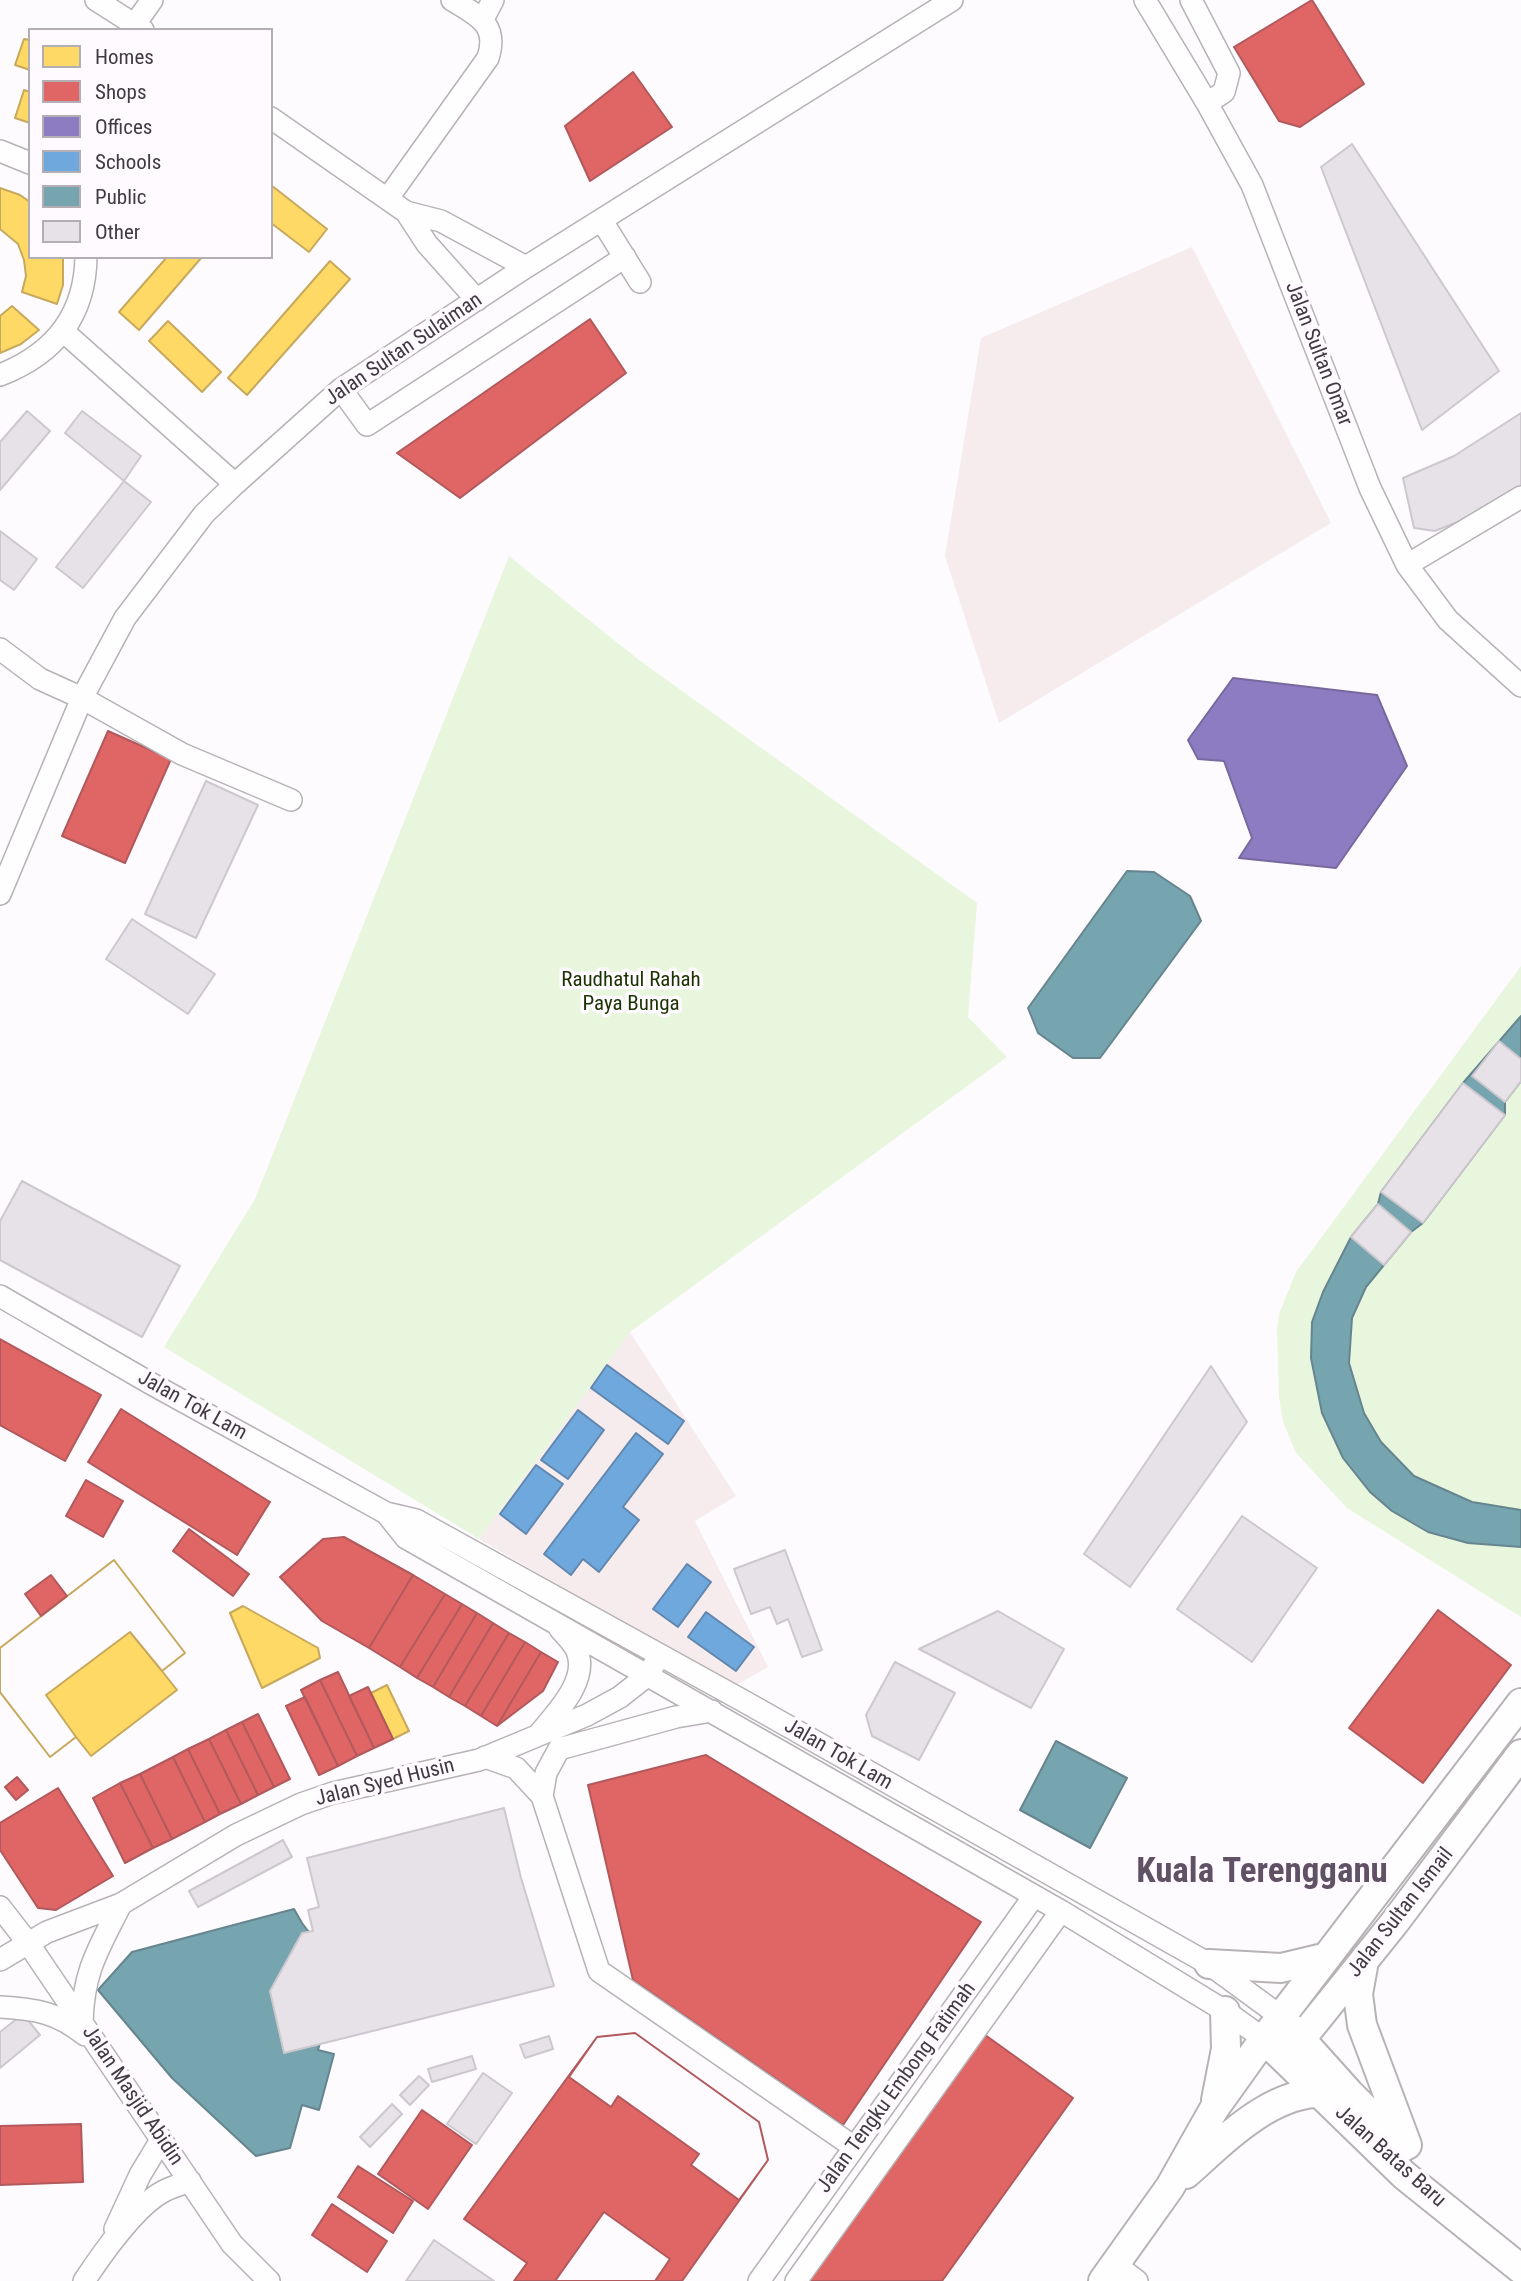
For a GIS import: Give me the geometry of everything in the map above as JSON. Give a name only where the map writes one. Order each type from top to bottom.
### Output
[{"type":"main road","name":"Jalan Sultan Ismail","points":[[1118,2275],[1214,2109],[1280,2016],[1521,1703]]},
{"type":"main road","name":"Jalan Sultan Ismail","points":[[1301,2039],[1364,1961],[1521,1754]]},
{"type":"main road","points":[[1209,1964],[1281,1968],[1327,1957]]},
{"type":"main road","points":[[1364,1961],[1358,1994],[1362,2025],[1410,2155]]},
{"type":"main road","points":[[1214,2109],[1226,2049],[1225,2011]]},
{"type":"main road","name":"Jalan Batas Baru","points":[[1280,2016],[1350,2094],[1436,2180],[1521,2244]]},
{"type":"main road","points":[[1264,2039],[1286,2044],[1301,2039]]},
{"type":"main road","name":"Jalan Batas Baru","points":[[1264,2039],[1404,2175],[1521,2269]]},
{"type":"main road","points":[[1170,2187],[1234,2132],[1269,2107],[1296,2095],[1318,2091],[1350,2094]]},
{"type":"street","points":[[96,0],[139,27],[152,0]]},
{"type":"street","points":[[388,198],[488,58],[492,44],[484,19],[452,0]]},
{"type":"street","points":[[484,19],[493,0]]},
{"type":"street","name":"Jalan Sultan Sulaiman","points":[[0,894],[82,698],[125,618],[204,514],[235,484],[341,389],[526,267],[952,0]]},
{"type":"street","name":"Jalan Sultan Omar","points":[[1145,0],[1207,103],[1252,185],[1370,488],[1407,565],[1448,620],[1521,686]]},
{"type":"street","points":[[1191,0],[1229,73],[1224,92],[1207,103]]},
{"type":"street","points":[[273,119],[406,212],[427,244],[477,300]]},
{"type":"street","points":[[0,151],[28,162]]},
{"type":"street","points":[[406,212],[441,221],[526,267]]},
{"type":"street","points":[[602,221],[640,282]]},
{"type":"street","points":[[341,389],[367,425],[625,257]]},
{"type":"street","points":[[0,375],[22,366],[45,351],[63,331],[78,305],[86,259]]},
{"type":"street","points":[[63,331],[235,484]]},
{"type":"street","points":[[1407,565],[1521,497]]},
{"type":"street","points":[[0,649],[40,679],[82,698],[182,754],[291,800]]},
{"type":"street","name":"Jalan Tok Lam","points":[[0,1296],[142,1379],[386,1513],[416,1520],[1209,1964],[1280,2016]]},
{"type":"street","name":"Jalan Tok Lam","points":[[386,1513],[406,1538],[1061,1911],[1225,2011],[1264,2039]]},
{"type":"street","points":[[537,1737],[569,1695],[579,1668],[577,1650],[555,1623]]},
{"type":"street","name":"Jalan Syed Husin","points":[[0,1960],[47,1932],[121,1904],[236,1835],[301,1804],[333,1793],[485,1757],[587,1715],[620,1697],[648,1675],[659,1655]]},
{"type":"street","points":[[542,1796],[550,1761],[559,1749],[676,1717],[712,1712]]},
{"type":"street","points":[[485,1757],[516,1768],[542,1796],[599,1970],[854,2147]]},
{"type":"street","name":"Jalan Tengku Embong Fatimah","points":[[759,2281],[1034,1896]]},
{"type":"street","points":[[82,2023],[86,1978],[121,1904]]},
{"type":"street","name":"Jalan Masjid Abidin","points":[[0,1907],[28,1943],[232,2244],[270,2281]]},
{"type":"street","name":"Jalan Tengku Embong Fatimah","points":[[796,2281],[1061,1911]]},
{"type":"street","points":[[0,2007],[48,2012],[95,2042]]},
{"type":"street","points":[[107,2247],[140,2175],[162,2140]]},
{"type":"street","points":[[84,2281],[107,2247],[151,2200],[164,2191],[190,2181]]},
{"type":"shaded area","points":[[1192,247],[1331,523],[999,723],[945,556],[981,338]]},
{"type":"shaded area","points":[[630,1332],[736,1496],[695,1521],[768,1667],[733,1687],[479,1539]]},
{"type":"green space","name":"Raudhatul Rahah Paya Bunga","points":[[509,556],[639,660],[977,903],[968,1017],[1007,1057],[630,1332],[479,1539],[164,1347],[255,1199]]},
{"type":"green space","points":[[1521,966],[1521,1617],[1347,1508],[1296,1453],[1283,1422],[1279,1397],[1277,1330],[1279,1314],[1296,1272]]},
{"type":"building: Homes","points":[[24,39],[28,40],[28,69],[15,65]]},
{"type":"building: Homes","points":[[24,90],[28,91],[28,122],[15,118]]},
{"type":"building: Homes","points":[[273,187],[327,229],[309,252],[273,225]]},
{"type":"building: Homes","points":[[0,188],[28,201],[28,259],[63,259],[63,285],[57,304],[22,292],[26,276],[24,260],[18,244],[0,229]]},
{"type":"building: Homes","points":[[165,259],[200,259],[139,330],[119,312]]},
{"type":"building: Homes","points":[[330,261],[350,279],[247,395],[228,378]]},
{"type":"building: Homes","points":[[12,306],[39,330],[21,344],[0,353],[0,316]]},
{"type":"building: Homes","points":[[168,321],[221,372],[202,392],[149,341]]},
{"type":"building: Homes","points":[[114,1560],[185,1653],[162,1671],[130,1632],[46,1695],[76,1737],[50,1757],[0,1692],[0,1648]]},
{"type":"building: Homes","points":[[114,1560],[185,1653],[162,1671],[177,1690],[91,1756],[76,1737],[50,1757],[0,1692],[0,1648]]},
{"type":"building: Homes","points":[[243,1606],[318,1648],[320,1658],[262,1688],[230,1613]]},
{"type":"building: Homes","points":[[387,1685],[409,1731],[393,1739],[371,1693]]},
{"type":"building: Shops","points":[[1312,0],[1364,84],[1300,127],[1279,121],[1234,47]]},
{"type":"building: Shops","points":[[633,72],[672,127],[590,181],[565,126]]},
{"type":"building: Shops","points":[[590,319],[626,373],[460,498],[397,453]]},
{"type":"building: Shops","points":[[108,731],[171,759],[125,863],[62,836]]},
{"type":"building: Shops","points":[[0,1339],[101,1395],[65,1461],[0,1425]]},
{"type":"building: Shops","points":[[121,1409],[270,1502],[237,1555],[88,1462]]},
{"type":"building: Shops","points":[[86,1480],[123,1501],[103,1537],[66,1516]]},
{"type":"building: Shops","points":[[189,1529],[249,1574],[233,1596],[173,1551]]},
{"type":"building: Shops","points":[[344,1537],[413,1575],[369,1648],[322,1621],[280,1577],[323,1539]]},
{"type":"building: Shops","points":[[51,1575],[67,1596],[41,1616],[25,1594]]},
{"type":"building: Shops","points":[[413,1575],[445,1594],[400,1667],[369,1648]]},
{"type":"building: Shops","points":[[445,1594],[462,1604],[417,1678],[400,1667]]},
{"type":"building: Shops","points":[[462,1604],[477,1613],[433,1687],[417,1678]]},
{"type":"building: Shops","points":[[1438,1610],[1511,1665],[1423,1783],[1349,1728]]},
{"type":"building: Shops","points":[[477,1613],[493,1623],[449,1697],[433,1687]]},
{"type":"building: Shops","points":[[493,1623],[509,1633],[465,1706],[449,1697]]},
{"type":"building: Shops","points":[[509,1633],[525,1642],[481,1716],[465,1706]]},
{"type":"building: Shops","points":[[525,1642],[541,1652],[497,1726],[481,1716]]},
{"type":"building: Shops","points":[[541,1652],[558,1662],[543,1691],[497,1726]]},
{"type":"building: Shops","points":[[338,1672],[374,1748],[357,1756],[320,1680]]},
{"type":"building: Shops","points":[[320,1680],[357,1756],[338,1766],[301,1690]]},
{"type":"building: Shops","points":[[368,1687],[393,1739],[374,1748],[349,1696]]},
{"type":"building: Shops","points":[[305,1697],[338,1766],[319,1775],[286,1706]]},
{"type":"building: Shops","points":[[258,1714],[290,1779],[274,1787],[242,1722]]},
{"type":"building: Shops","points":[[242,1722],[274,1787],[258,1795],[226,1730]]},
{"type":"building: Shops","points":[[226,1730],[258,1795],[241,1804],[209,1739]]},
{"type":"building: Shops","points":[[209,1739],[241,1804],[220,1814],[188,1749]]},
{"type":"building: Shops","points":[[188,1749],[220,1814],[205,1822],[173,1757]]},
{"type":"building: Shops","points":[[706,1755],[981,1922],[843,2125],[633,1980],[588,1785]]},
{"type":"building: Shops","points":[[173,1757],[205,1822],[172,1839],[140,1774]]},
{"type":"building: Shops","points":[[140,1774],[172,1839],[153,1848],[120,1783]]},
{"type":"building: Shops","points":[[17,1777],[28,1790],[16,1800],[5,1787]]},
{"type":"building: Shops","points":[[120,1783],[153,1848],[125,1863],[93,1798]]},
{"type":"building: Shops","points":[[58,1788],[113,1876],[56,1910],[38,1908],[0,1850],[0,1823]]},
{"type":"building: Shops","points":[[974,2027],[1073,2098],[942,2281],[793,2281]]},
{"type":"building: Shops","points":[[635,2033],[759,2122],[768,2160],[682,2281],[514,2281],[527,2263],[464,2219],[597,2037]]},
{"type":"building: Shops","points":[[635,2033],[759,2122],[768,2160],[739,2200],[691,2165],[699,2154],[618,2096],[611,2107],[569,2077],[597,2037]]},
{"type":"building: Shops","points":[[422,2110],[472,2145],[428,2209],[378,2174]]},
{"type":"building: Shops","points":[[81,2124],[83,2182],[0,2185],[0,2126]]},
{"type":"building: Shops","points":[[358,2166],[413,2201],[393,2233],[338,2197]]},
{"type":"building: Shops","points":[[332,2204],[387,2241],[367,2272],[312,2235]]},
{"type":"building: Shops","points":[[604,2212],[670,2259],[655,2281],[555,2281]]},
{"type":"building: Offices","points":[[1233,678],[1377,695],[1407,766],[1336,868],[1239,858],[1252,838],[1224,761],[1198,759],[1188,740]]},
{"type":"building: Schools","points":[[607,1365],[684,1421],[668,1444],[591,1388]]},
{"type":"building: Schools","points":[[578,1410],[604,1430],[568,1479],[541,1460]]},
{"type":"building: Schools","points":[[636,1433],[663,1454],[623,1507],[639,1520],[599,1572],[583,1559],[571,1575],[544,1554]]},
{"type":"building: Schools","points":[[536,1465],[563,1484],[526,1534],[500,1514]]},
{"type":"building: Schools","points":[[687,1564],[711,1582],[678,1627],[653,1609]]},
{"type":"building: Schools","points":[[706,1612],[754,1647],[736,1671],[688,1637]]},
{"type":"building: Public","points":[[1127,871],[1154,872],[1190,896],[1201,921],[1100,1058],[1073,1058],[1038,1033],[1028,1008]]},
{"type":"building: Public","points":[[1521,1016],[1521,1081],[1505,1102],[1505,1115],[1423,1223],[1411,1232],[1366,1287],[1352,1318],[1349,1363],[1364,1413],[1381,1442],[1414,1476],[1472,1502],[1521,1510],[1521,1547],[1468,1543],[1428,1532],[1392,1511],[1370,1492],[1343,1458],[1322,1413],[1311,1358],[1312,1322],[1323,1292],[1351,1237],[1378,1204],[1381,1192],[1463,1083]]},
{"type":"building: Public","points":[[1056,1741],[1127,1778],[1090,1848],[1020,1810]]},
{"type":"building: Public","points":[[294,1909],[340,1973],[318,2050],[334,2054],[319,2110],[302,2105],[290,2148],[256,2156],[172,2078],[98,1990],[132,1952]]},
{"type":"building: Other","points":[[1352,144],[1499,371],[1422,430],[1321,167]]},
{"type":"building: Other","points":[[27,411],[50,431],[0,490],[0,442]]},
{"type":"building: Other","points":[[82,411],[141,456],[124,481],[65,433]]},
{"type":"building: Other","points":[[1521,413],[1521,488],[1487,510],[1435,531],[1414,528],[1403,478],[1454,456]]},
{"type":"building: Other","points":[[124,481],[151,502],[83,588],[56,567]]},
{"type":"building: Other","points":[[0,531],[37,559],[14,590],[0,580]]},
{"type":"building: Other","points":[[206,781],[258,805],[196,938],[145,914]]},
{"type":"building: Other","points":[[132,919],[215,974],[188,1014],[106,959]]},
{"type":"building: Other","points":[[1499,1041],[1521,1059],[1521,1081],[1505,1102],[1472,1076]]},
{"type":"building: Other","points":[[1463,1083],[1505,1115],[1423,1223],[1381,1192]]},
{"type":"building: Other","points":[[22,1181],[180,1266],[142,1337],[0,1260],[0,1221]]},
{"type":"building: Other","points":[[1378,1204],[1411,1232],[1384,1265],[1351,1237]]},
{"type":"building: Other","points":[[1211,1366],[1247,1422],[1130,1587],[1084,1554]]},
{"type":"building: Other","points":[[1242,1516],[1317,1568],[1252,1662],[1177,1609]]},
{"type":"building: Other","points":[[785,1550],[822,1650],[802,1657],[788,1619],[777,1624],[770,1607],[751,1614],[734,1569]]},
{"type":"building: Other","points":[[998,1611],[1064,1649],[1031,1708],[919,1649]]},
{"type":"building: Other","points":[[895,1662],[955,1693],[919,1760],[872,1736],[866,1715]]},
{"type":"building: Other","points":[[504,1808],[521,1878],[554,1986],[284,2053],[270,1991],[302,1933],[313,1931],[308,1910],[319,1907],[307,1858]]},
{"type":"building: Other","points":[[283,1840],[292,1857],[198,1907],[189,1891]]},
{"type":"building: Other","points":[[23,2014],[40,2035],[0,2068],[0,2032]]},
{"type":"building: Other","points":[[549,2036],[553,2049],[525,2058],[520,2045]]},
{"type":"building: Other","points":[[472,2056],[476,2069],[432,2082],[428,2069]]},
{"type":"building: Other","points":[[483,2073],[512,2093],[476,2144],[447,2124]]},
{"type":"building: Other","points":[[419,2076],[429,2085],[410,2105],[400,2095]]},
{"type":"building: Other","points":[[392,2104],[402,2114],[370,2147],[360,2137]]},
{"type":"building: Other","points":[[434,2240],[494,2281],[406,2281]]},
{"type":"district","name":"Kuala Terengganu","points":[[1262,1873]]}]
